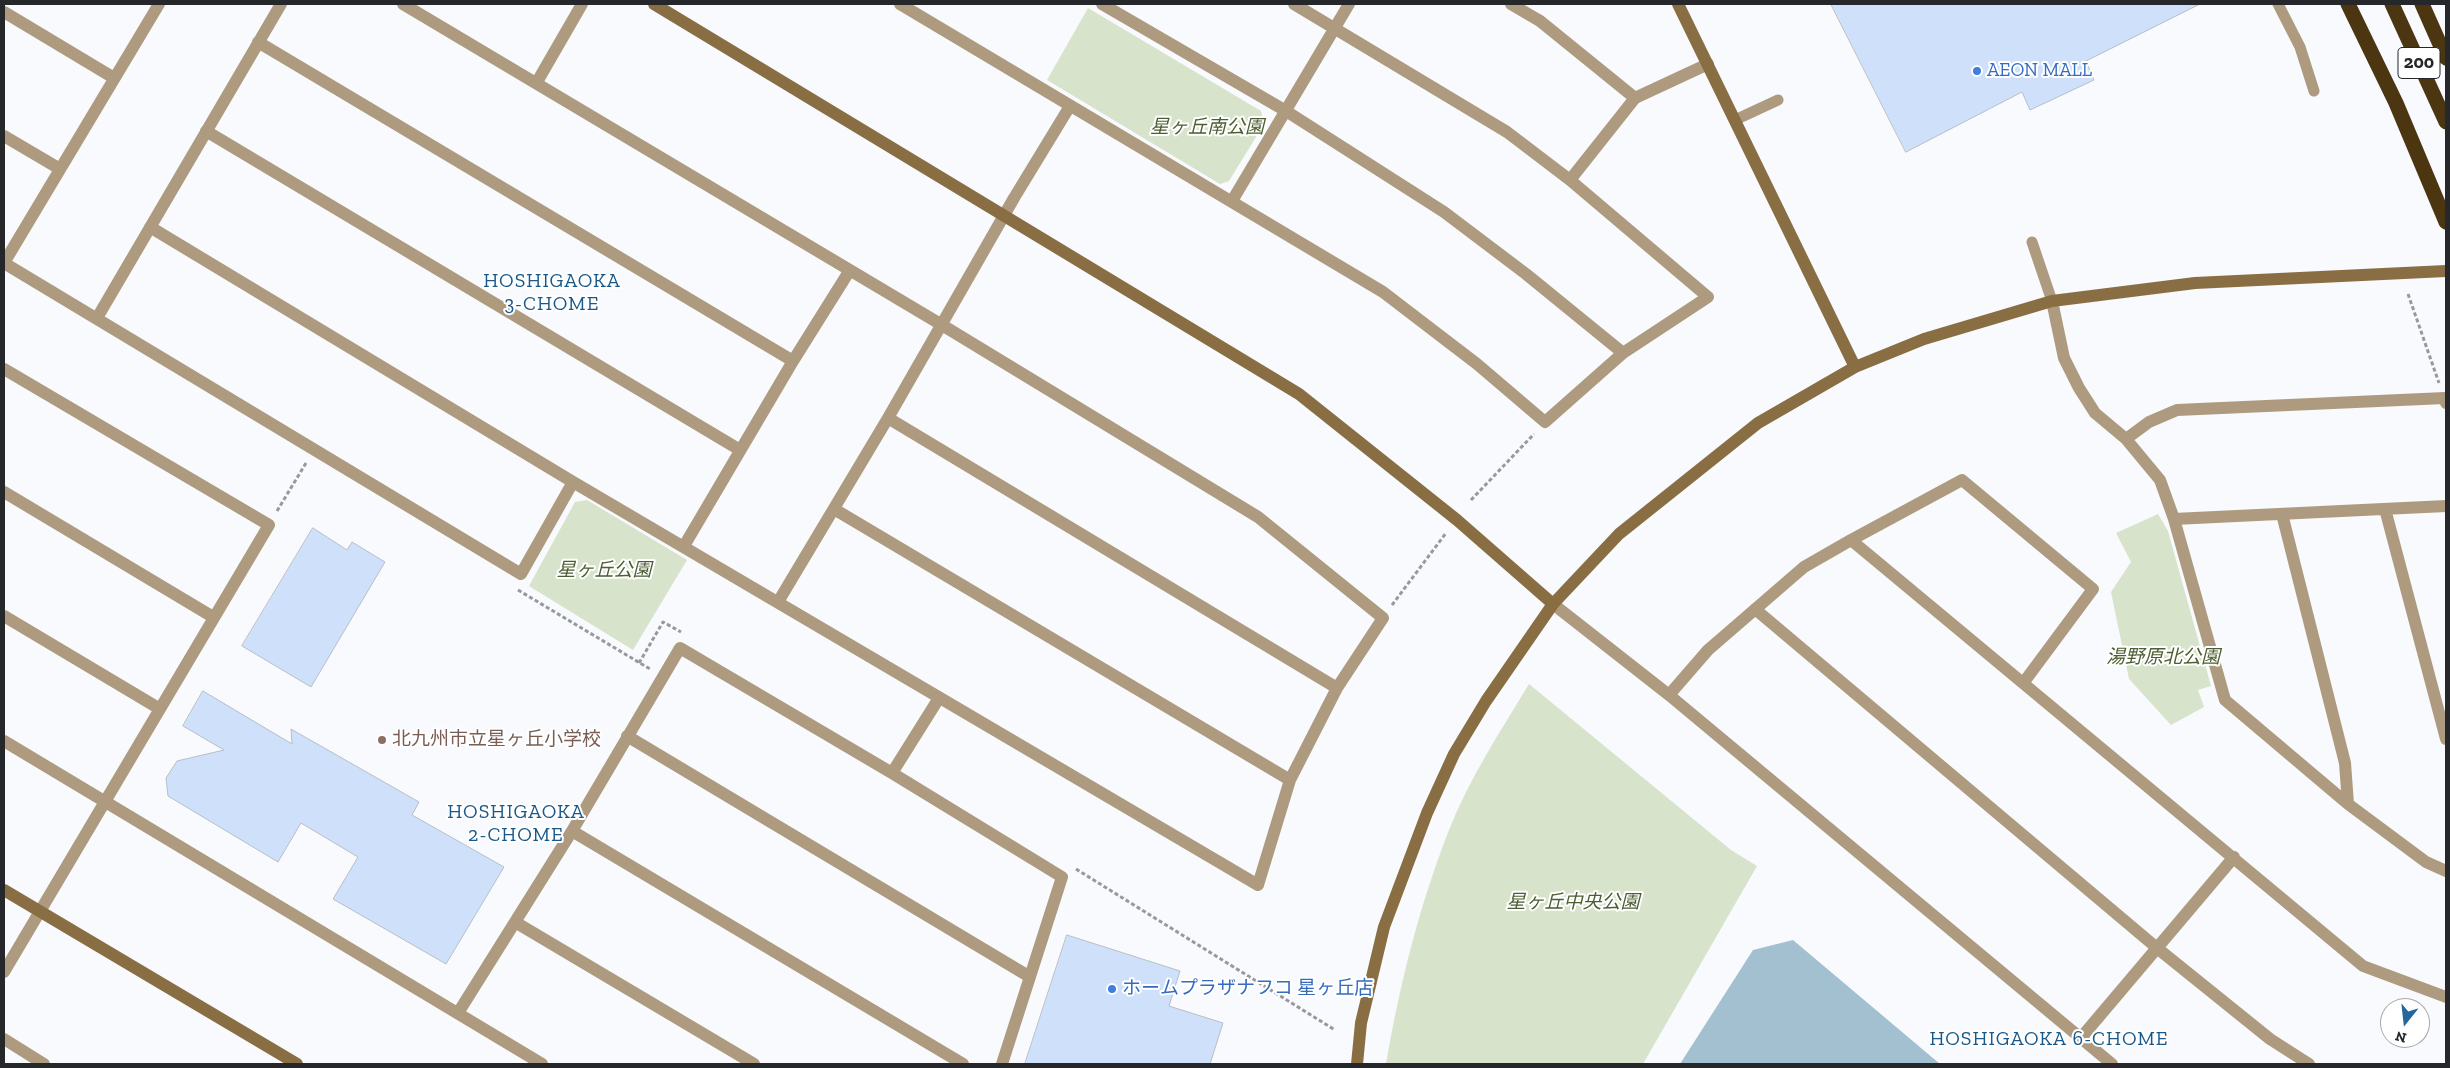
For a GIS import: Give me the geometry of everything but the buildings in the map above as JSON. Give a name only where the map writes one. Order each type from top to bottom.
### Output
[{"type":"highway","points":[[2348,4],[2396,104],[2446,222]]},
{"type":"highway","name":"200","points":[[2392,4],[2446,122]]},
{"type":"highway","name":"200","points":[[2422,4],[2446,58]]},
{"type":"street","points":[[158,4],[4,263],[521,574],[573,482]]},
{"type":"street","points":[[96,318],[281,4]]},
{"type":"street","points":[[150,227],[573,482],[1258,885],[1290,780],[1337,688],[1383,618],[1258,516],[942,324],[403,4]]},
{"type":"street","points":[[537,82],[582,4]]},
{"type":"street","points":[[654,4],[1298,394],[1457,520],[1553,604],[1669,696],[2112,1064]]},
{"type":"street","points":[[900,4],[1384,292],[1477,364],[1545,422],[1623,353],[1708,297],[1570,180],[1506,132],[1294,4]]},
{"type":"street","points":[[1102,4],[1286,111],[1444,212],[1526,274],[1623,353]]},
{"type":"street","points":[[1232,201],[1349,4]]},
{"type":"street","points":[[1511,4],[1540,21],[1635,98]]},
{"type":"street","points":[[1678,4],[1855,367]]},
{"type":"street","points":[[4,12],[114,78]]},
{"type":"street","points":[[258,42],[793,361]]},
{"type":"street","points":[[1570,180],[1635,98],[1708,64]]},
{"type":"street","points":[[778,602],[888,418],[1004,215],[1070,106]]},
{"type":"street","points":[[206,131],[740,450]]},
{"type":"street","points":[[4,136],[60,169]]},
{"type":"street","points":[[684,546],[793,361],[850,270]]},
{"type":"street","points":[[1357,1064],[1361,1023],[1384,927],[1427,813],[1454,754],[1472,724],[1553,604],[1619,534],[1758,423],[1855,367],[1924,339],[2052,301],[2195,283],[2446,271]]},
{"type":"street","points":[[2052,301],[2064,358],[2079,388],[2095,413],[2126,439],[2160,480],[2174,519],[2225,700],[2348,804],[2426,862],[2446,871]]},
{"type":"street","points":[[4,369],[269,525],[4,972]]},
{"type":"street","points":[[2126,439],[2149,422],[2177,410],[2445,401]]},
{"type":"street","points":[[888,418],[1337,688]]},
{"type":"street","points":[[1669,696],[1708,650],[1804,567],[1962,480],[2093,589],[2024,682]]},
{"type":"street","points":[[4,492],[214,617]]},
{"type":"street","points":[[2174,519],[2446,506]]},
{"type":"street","points":[[834,509],[1290,780]]},
{"type":"street","points":[[2385,509],[2446,739]]},
{"type":"street","points":[[2282,514],[2345,763],[2348,804]]},
{"type":"street","points":[[1851,540],[2363,966],[2446,997]]},
{"type":"street","points":[[1755,609],[2157,948],[2270,1039],[2309,1064]]},
{"type":"street","points":[[4,616],[160,709]]},
{"type":"street","points":[[458,1013],[572,831],[680,648],[892,773],[1062,877],[1002,1064]]},
{"type":"street","points":[[892,773],[939,698]]},
{"type":"street","points":[[627,736],[1030,977]]},
{"type":"street","points":[[4,741],[542,1064]]},
{"type":"street","points":[[572,831],[963,1064]]},
{"type":"street","points":[[2080,1039],[2234,858]]},
{"type":"street","points":[[4,890],[297,1064]]},
{"type":"street","points":[[515,922],[754,1064]]},
{"type":"street","points":[[4,1039],[44,1064]]},
{"type":"lane","points":[[2278,4],[2300,47],[2314,91]]},
{"type":"lane","points":[[1735,120],[1778,100]]},
{"type":"lane","points":[[2032,242],[2052,301]]},
{"type":"path","points":[[2408,294],[2445,401]]},
{"type":"path","points":[[1471,500],[1545,422]]},
{"type":"path","points":[[269,525],[306,462]]},
{"type":"path","points":[[1383,618],[1446,534]]},
{"type":"green space","name":"星ヶ丘南公園","points":[[1088,8],[1261,111],[1264,124],[1229,181],[1220,184],[1047,80]]},
{"type":"green space","name":"星ヶ丘公園","points":[[587,500],[687,560],[633,650],[529,586],[575,502]]},
{"type":"green space","name":"湯野原北公園","points":[[2158,514],[2168,531],[2211,686],[2198,690],[2204,707],[2171,725],[2129,679],[2111,592],[2131,562],[2116,533]]},
{"type":"green space","name":"星ヶ丘中央公園","points":[[1529,684],[1731,850],[1757,866],[1643,1064],[1386,1064],[1412,946],[1438,859],[1457,811],[1475,774]]},
{"type":"water","points":[[1793,940],[1940,1064],[1680,1064],[1753,950]]},
{"type":"place","name":"AEON MALL","points":[[1977,71]]},
{"type":"place","name":"北九州市立星ヶ丘小学校","points":[[382,740]]},
{"type":"place","name":"ホームプラザナフコ 星ヶ丘店","points":[[1112,989]]},
{"type":"district","name":"HOSHIGAOKA 3-CHOME","points":[[552,292]]},
{"type":"district","name":"HOSHIGAOKA 2-CHOME","points":[[516,824]]},
{"type":"district","name":"HOSHIGAOKA 6-CHOME","points":[[2049,1039]]}]
